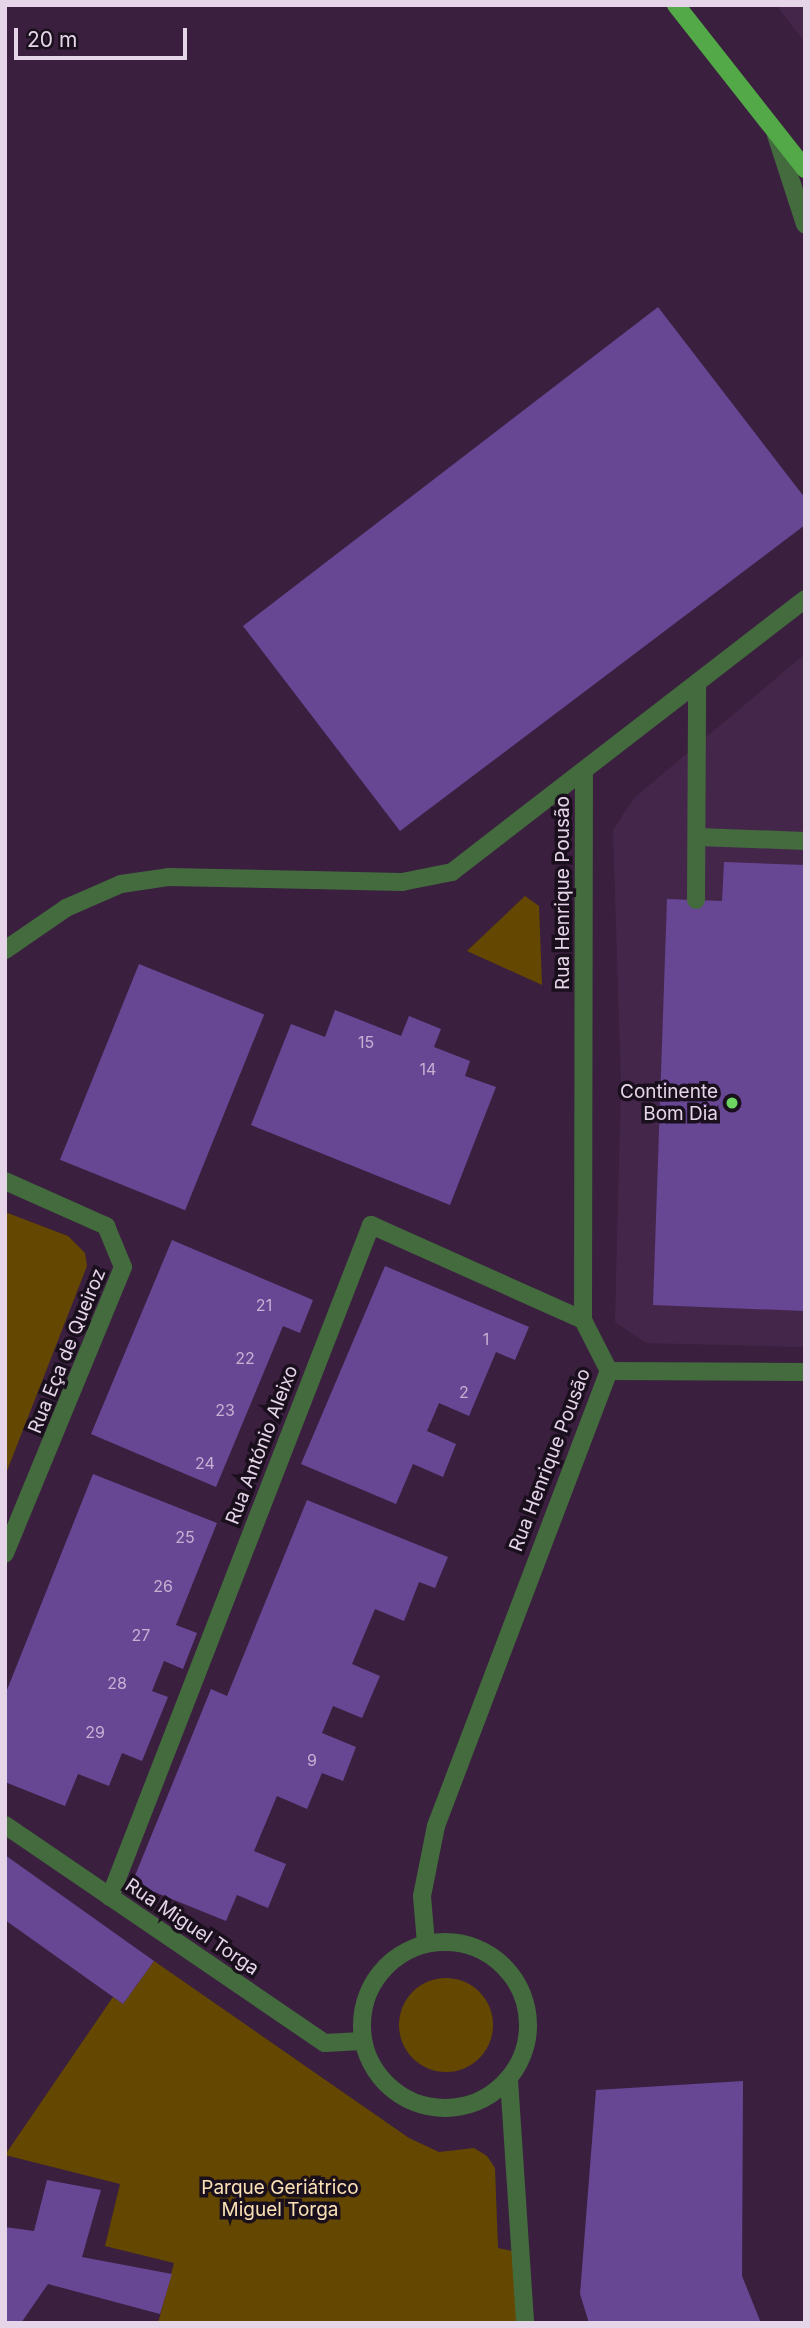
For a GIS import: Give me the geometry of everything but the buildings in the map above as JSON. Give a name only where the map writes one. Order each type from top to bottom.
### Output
[{"type":"main road","points":[[676,5],[805,169]]},
{"type":"street","points":[[776,135],[805,223]]},
{"type":"street","points":[[5,950],[66,908],[121,884],[169,877],[402,882],[452,872],[805,599]]},
{"type":"street","points":[[696,900],[697,683]]},
{"type":"street","name":"Rua Henrique Pousão","points":[[426,1942],[422,1896],[436,1826],[609,1371],[583,1320],[584,770]]},
{"type":"street","points":[[698,837],[805,841]]},
{"type":"street","name":"Rua Eça de Queiroz","points":[[5,1181],[106,1226],[123,1267],[5,1554]]},
{"type":"street","name":"Rua António Aleixo","points":[[110,1897],[371,1225],[583,1320]]},
{"type":"street","points":[[609,1371],[805,1372]]},
{"type":"street","name":"Rua Miguel Torga","points":[[5,1825],[325,2043],[362,2040]]},
{"type":"street","points":[[509,2080],[463,2107],[424,2105],[389,2086],[362,2040],[361,2015],[382,1969],[426,1942],[477,1947],[517,1981],[528,2032],[509,2080],[525,2323]]},
{"type":"shaded area","points":[[776,5],[805,5],[805,42]]},
{"type":"shaded area","points":[[805,654],[805,1347],[646,1343],[615,1322],[621,1086],[613,830],[634,798]]},
{"type":"green space","points":[[525,896],[539,906],[542,985],[467,951]]},
{"type":"green space","points":[[5,1212],[68,1236],[85,1253],[87,1266],[5,1476]]},
{"type":"green space","name":"Parque Geriátrico Miguel Torga","points":[[154,1961],[409,2138],[439,2152],[474,2148],[487,2156],[495,2168],[498,2248],[517,2252],[516,2323],[158,2323],[174,2263],[105,2246],[120,2184],[5,2155],[113,1997],[123,2004]]},
{"type":"green space","points":[[437,1978],[455,1978],[480,1991],[490,2007],[493,2025],[490,2043],[480,2059],[455,2072],[437,2072],[412,2059],[399,2034],[399,2016],[412,1991]]},
{"type":"place","name":"Continente Bom Dia","points":[[732,1103]]}]
